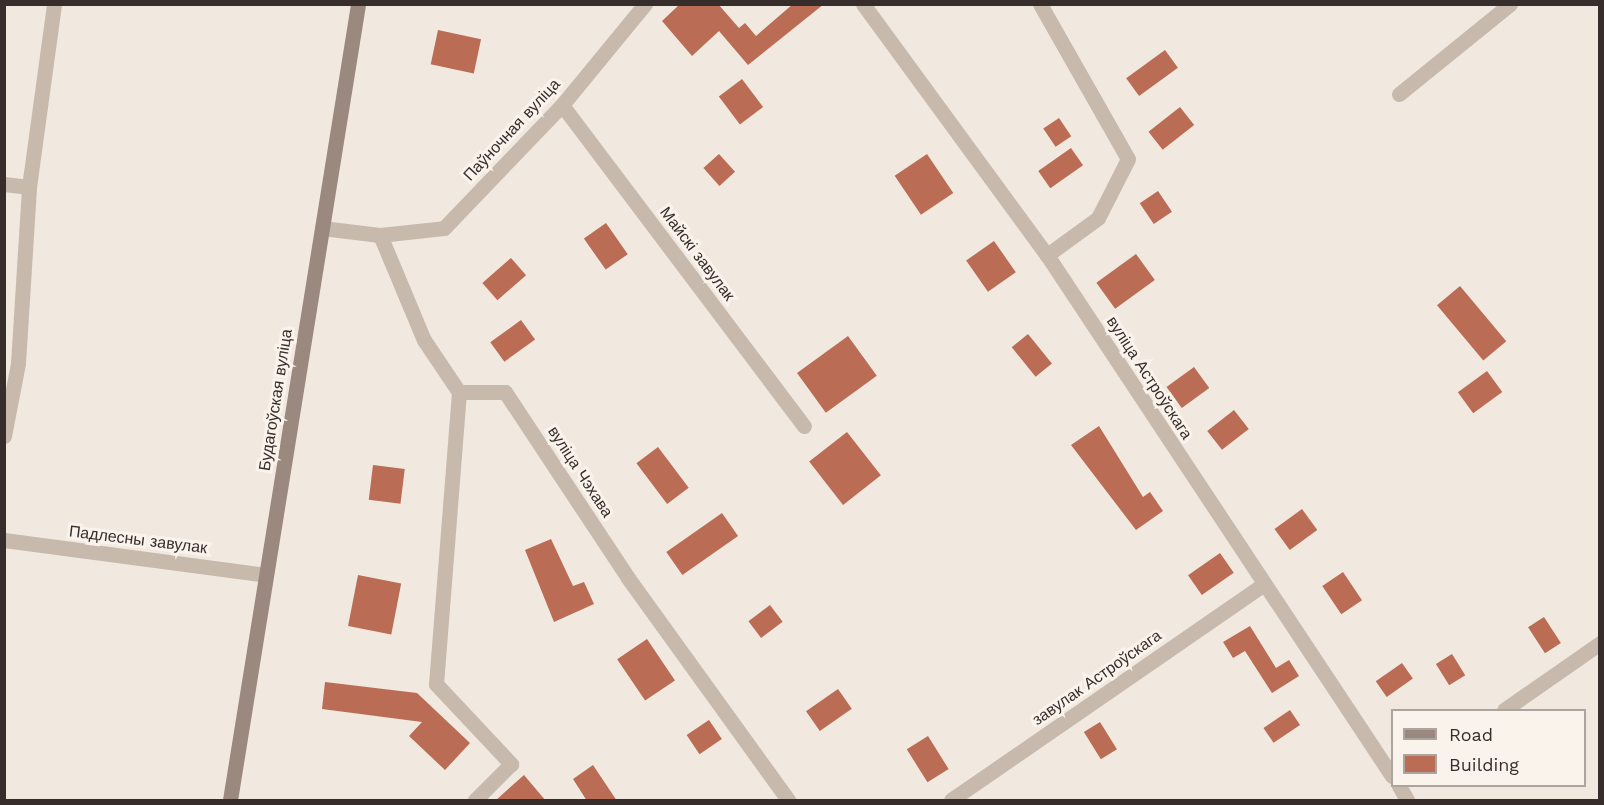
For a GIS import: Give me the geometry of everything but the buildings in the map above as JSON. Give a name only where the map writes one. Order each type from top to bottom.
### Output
[{"type":"street","points":[[4,436],[18,363],[29,188],[54,4]]},
{"type":"street","name":"Будагоўская вуліца","points":[[230,801],[358,4]]},
{"type":"street","name":"Паўночная вуліца","points":[[380,235],[444,228],[562,105],[645,4]]},
{"type":"street","name":"вуліца Астроўскага","points":[[863,4],[1047,255],[1263,585],[1391,775]]},
{"type":"street","points":[[1040,4],[1128,159],[1098,218],[1047,255]]},
{"type":"street","points":[[1399,94],[1510,4]]},
{"type":"street","name":"Майскі завулак","points":[[562,105],[804,426]]},
{"type":"street","points":[[4,184],[29,188]]},
{"type":"street","points":[[322,228],[380,235],[424,340],[459,392],[436,684],[511,764],[475,801]]},
{"type":"street","name":"вуліца Чэхава","points":[[459,392],[505,392],[628,578],[788,801]]},
{"type":"street","name":"Падлесны завулак","points":[[4,540],[266,575]]},
{"type":"street","name":"завулак Астроўскага","points":[[951,801],[1263,585]]},
{"type":"street","points":[[1507,709],[1599,643]]},
{"type":"street","points":[[1400,787],[1407,801]]}]
